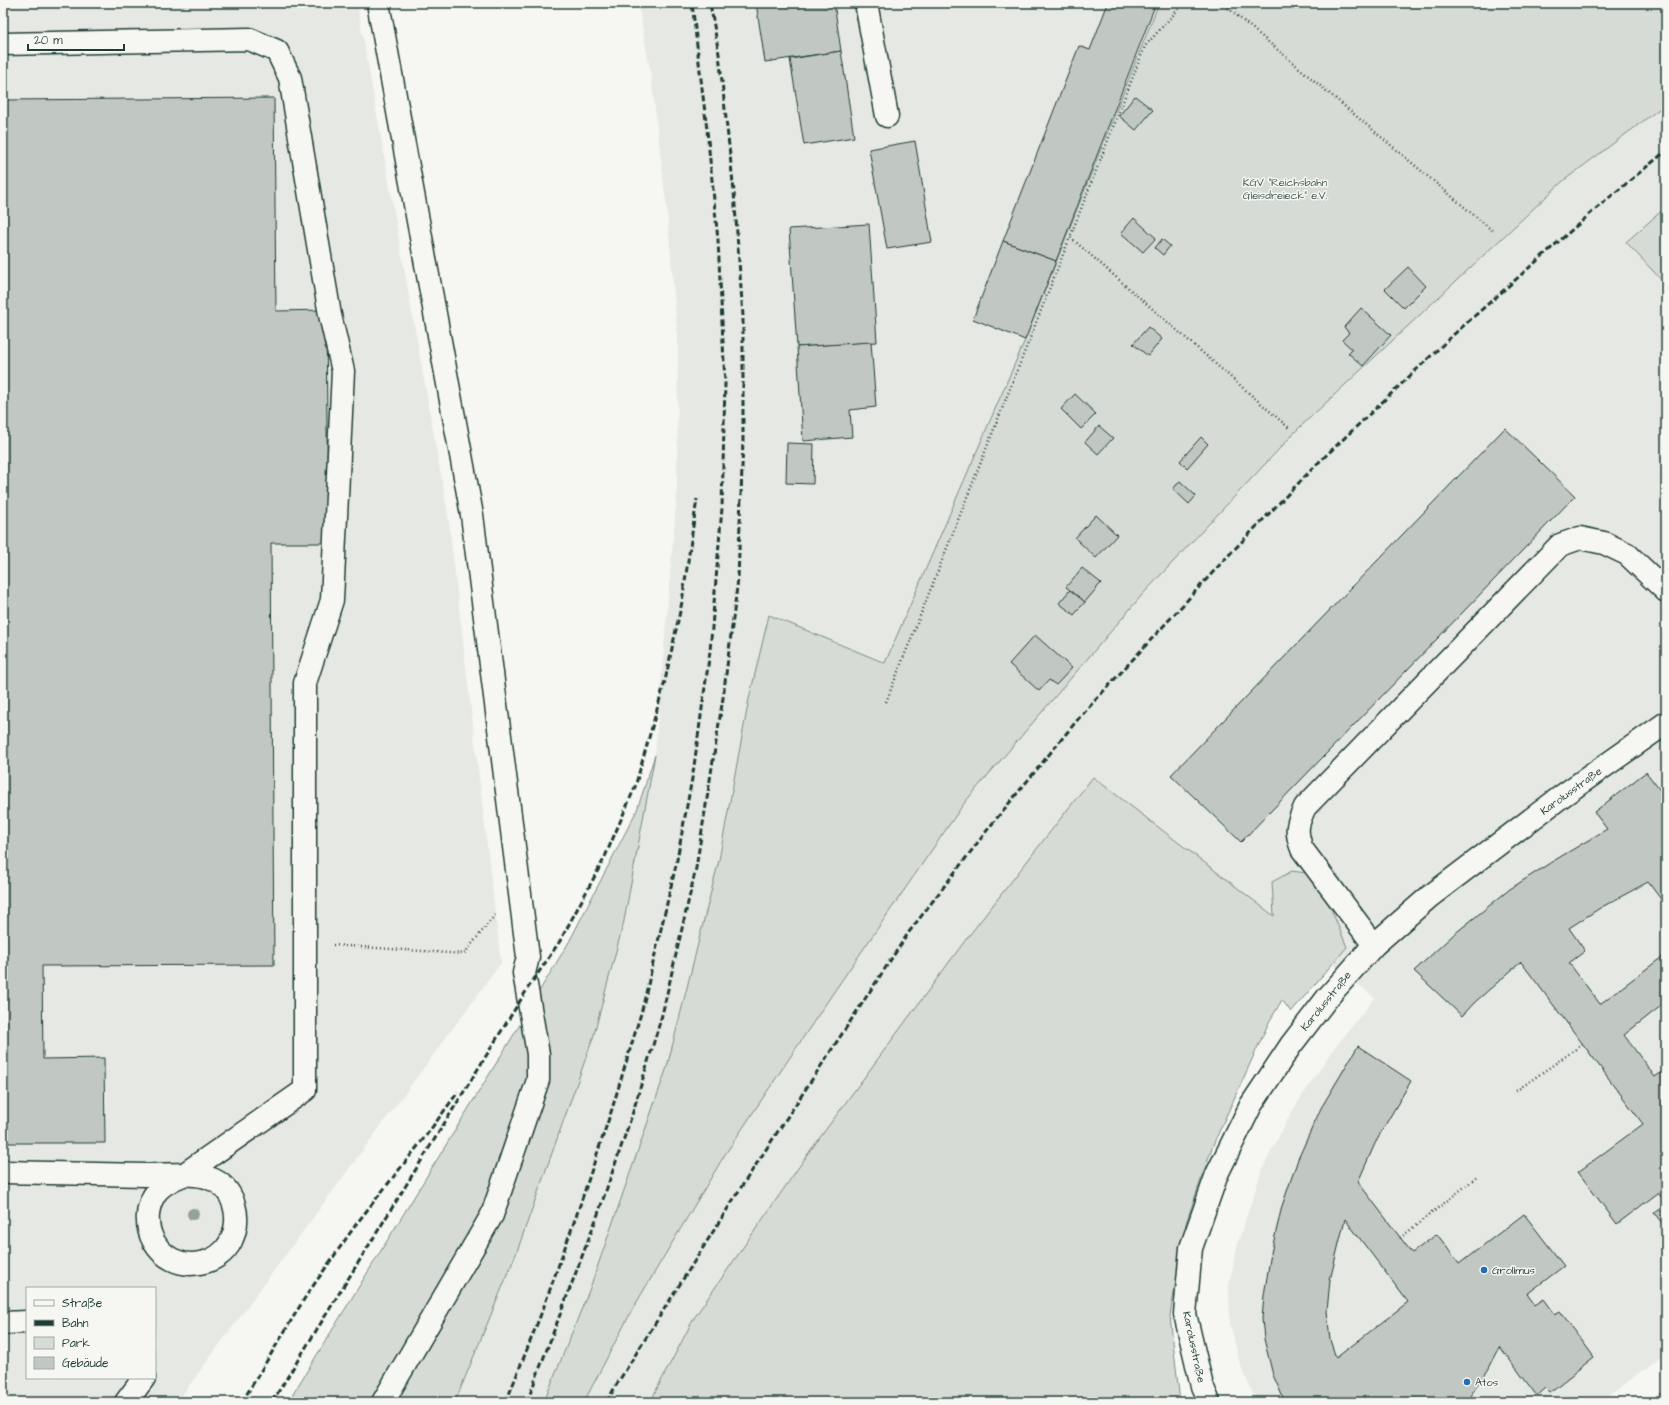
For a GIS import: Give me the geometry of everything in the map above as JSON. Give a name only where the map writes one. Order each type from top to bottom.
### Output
[{"type":"street","points":[[378,3],[472,515],[528,957],[524,973],[538,1054],[538,1080],[492,1215],[383,1402]]},
{"type":"street","points":[[866,3],[887,116]]},
{"type":"street","points":[[3,44],[249,39],[277,51],[290,78],[330,314],[343,371],[332,600],[305,683],[305,1090],[183,1175],[169,1180],[158,1190],[150,1202],[147,1216],[149,1231],[154,1244],[163,1254],[175,1261],[187,1264],[211,1260],[230,1244],[235,1233],[237,1221],[236,1209],[230,1196],[221,1185],[210,1178],[196,1175],[183,1175],[3,1172]]},
{"type":"street","points":[[1374,945],[1302,849],[1298,838],[1298,824],[1305,807],[1560,545],[1580,538],[1604,543],[1627,554],[1666,591]]},
{"type":"street","name":"Karolusstraße","points":[[1209,1402],[1202,1386],[1185,1314],[1191,1248],[1217,1174],[1251,1105],[1291,1045],[1328,997],[1374,945],[1429,897],[1562,796],[1666,722]]},
{"type":"street","points":[[3,1323],[26,1322]]},
{"type":"street","points":[[126,1402],[143,1379]]},
{"type":"path","points":[[886,702],[1145,46],[1184,3]]},
{"type":"path","points":[[1222,3],[1494,232]]},
{"type":"path","points":[[1070,236],[1289,428]]},
{"type":"path","points":[[305,943],[395,951],[464,954],[495,914],[521,906]]},
{"type":"path","points":[[1516,1091],[1583,1044]]},
{"type":"path","points":[[1400,1238],[1477,1177]]},
{"type":"path","points":[[1651,1402],[1666,1390]]},
{"type":"shaded area","points":[[3,3],[357,3],[448,515],[501,963],[177,1402],[3,1402]]},
{"type":"shaded area","points":[[638,3],[1159,3],[1025,340],[885,663],[769,616],[749,699],[719,860],[667,1067],[590,1288],[544,1402],[455,1402],[516,1254],[624,921],[655,755],[677,493],[678,341],[667,210],[651,75]]},
{"type":"shaded area","points":[[1666,104],[1666,207],[1627,242],[1666,285],[1666,1352],[1601,1402],[1257,1402],[1240,1364],[1230,1323],[1229,1286],[1238,1242],[1262,1170],[1291,1113],[1332,1051],[1375,998],[1315,949],[694,1318],[650,1402],[584,1402],[632,1310],[724,1156],[833,993],[965,802],[1142,595],[1299,428],[1563,181]]},
{"type":"green space","name":"KGV \"Reichsbahn Gleisdreieck\" e.V.","points":[[1159,3],[1666,3],[1666,104],[1563,181],[1299,428],[1142,595],[965,802],[833,993],[724,1156],[632,1310],[584,1402],[544,1402],[590,1288],[667,1067],[719,860],[749,699],[769,615],[885,663],[1025,340]]},
{"type":"green space","points":[[1666,207],[1666,285],[1626,242]]},
{"type":"green space","points":[[655,755],[624,921],[593,1038],[516,1254],[455,1402],[392,1402],[545,1083],[535,998],[569,942],[637,810]]},
{"type":"green space","points":[[1093,777],[1274,916],[1272,882],[1292,871],[1306,873],[1326,897],[1347,947],[1291,1012],[1282,1000],[1269,1022],[1213,1145],[1186,1223],[1170,1316],[1180,1402],[650,1402],[694,1318],[810,1151],[964,942]]},
{"type":"green space","points":[[521,1023],[531,1050],[531,1080],[485,1213],[374,1402],[288,1402]]},
{"type":"building","points":[[756,3],[834,3],[841,51],[765,62]]},
{"type":"building","points":[[1108,3],[1156,3],[1056,261],[1003,241],[1079,46],[1090,50]]},
{"type":"building","points":[[841,51],[854,137],[804,145],[790,59]]},
{"type":"building","points":[[1135,96],[1153,110],[1136,130],[1119,116]]},
{"type":"building","points":[[274,98],[276,311],[326,310],[328,543],[271,543],[274,965],[42,966],[43,1059],[104,1058],[105,1143],[3,1143],[3,100]]},
{"type":"building","points":[[915,141],[932,242],[887,249],[869,149]]},
{"type":"building","points":[[1134,218],[1156,238],[1143,252],[1121,233]]},
{"type":"building","points":[[869,224],[877,342],[797,347],[789,229]]},
{"type":"building","points":[[1162,239],[1170,246],[1163,255],[1155,248]]},
{"type":"building","points":[[1003,241],[1056,261],[1025,340],[973,319]]},
{"type":"building","points":[[1408,267],[1426,286],[1404,308],[1385,289]]},
{"type":"building","points":[[1361,308],[1391,335],[1363,366],[1348,353],[1352,349],[1342,340],[1349,333],[1344,327]]},
{"type":"building","points":[[1148,327],[1162,339],[1148,356],[1133,344]]},
{"type":"building","points":[[871,342],[876,407],[850,410],[852,437],[803,441],[797,347]]},
{"type":"building","points":[[1075,394],[1096,414],[1081,429],[1061,409]]},
{"type":"building","points":[[1099,426],[1113,438],[1098,454],[1085,442]]},
{"type":"building","points":[[1505,428],[1575,496],[1241,842],[1171,775]]},
{"type":"building","points":[[1201,437],[1208,444],[1187,468],[1180,461]]},
{"type":"building","points":[[787,443],[814,444],[813,484],[786,483]]},
{"type":"building","points":[[1180,481],[1196,496],[1189,504],[1173,489]]},
{"type":"building","points":[[1096,515],[1117,535],[1096,558],[1075,538]]},
{"type":"building","points":[[1082,568],[1101,583],[1085,602],[1066,587]]},
{"type":"building","points":[[1070,590],[1085,602],[1074,615],[1059,603]]},
{"type":"building","points":[[1035,635],[1072,668],[1056,685],[1049,680],[1039,691],[1009,664]]},
{"type":"building","points":[[1646,772],[1666,798],[1666,906],[1648,882],[1600,908],[1569,928],[1585,951],[1569,963],[1600,1004],[1666,954],[1666,1002],[1624,1035],[1655,1077],[1666,1069],[1666,1203],[1658,1193],[1617,1224],[1578,1172],[1643,1124],[1521,962],[1475,1002],[1462,1016],[1414,971],[1453,935],[1510,889],[1607,829],[1594,812]]},
{"type":"building","points":[[1358,1046],[1411,1081],[1377,1139],[1358,1182],[1412,1253],[1437,1234],[1459,1264],[1524,1214],[1564,1266],[1527,1294],[1535,1305],[1544,1299],[1555,1314],[1560,1311],[1594,1357],[1550,1392],[1546,1388],[1537,1396],[1500,1347],[1488,1370],[1466,1402],[1285,1402],[1273,1375],[1264,1339],[1262,1319],[1264,1295],[1271,1253],[1282,1206],[1298,1159],[1321,1108]],"holes":[[[1345,1219],[1408,1302],[1336,1358],[1330,1340],[1327,1311],[1330,1280]]]},
{"type":"building","points":[[1666,1204],[1666,1228],[1654,1213]]},
{"type":"railway","points":[[506,1402],[543,1309],[579,1208],[612,1109],[642,1010],[676,865],[693,773],[710,651],[722,508],[725,383],[718,240],[692,3]]},
{"type":"railway","points":[[527,1402],[598,1214],[632,1115],[662,1015],[696,868],[723,698],[738,579],[743,440],[743,316],[734,192],[719,54],[710,3]]},
{"type":"railway","points":[[607,1402],[740,1189],[909,932],[992,824],[1079,718],[1226,558],[1317,464],[1453,335],[1599,206],[1666,151]]},
{"type":"railway","points":[[272,1402],[528,988],[560,941],[604,859],[635,787],[665,681],[682,602],[697,499]]},
{"type":"railway","points":[[242,1402],[306,1296],[357,1223],[425,1137],[458,1092]]},
{"type":"place","name":"Grollmus","points":[[1484,1270]]},
{"type":"place","name":"Atos","points":[[1467,1382]]}]
